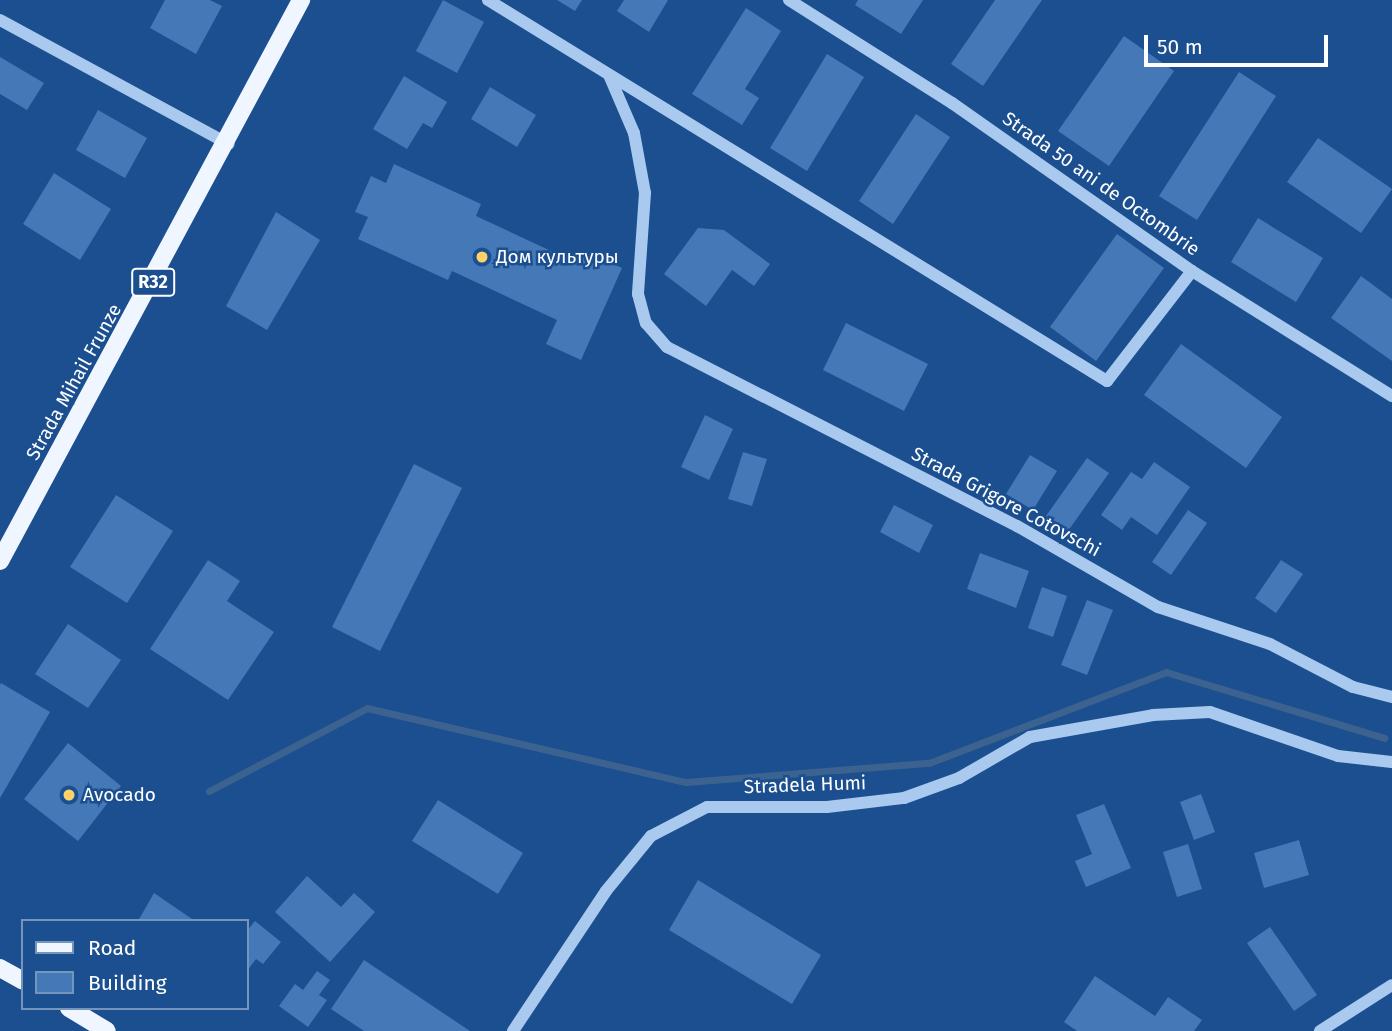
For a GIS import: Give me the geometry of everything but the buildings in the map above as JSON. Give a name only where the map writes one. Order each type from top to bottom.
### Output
[{"type":"main road","name":"Strada Mihail Frunze","points":[[0,561],[228,144],[301,0]]},
{"type":"main road","points":[[0,968],[21,980]]},
{"type":"main road","points":[[72,1010],[107,1031]]},
{"type":"street","points":[[488,0],[1107,382],[1192,271]]},
{"type":"street","name":"Strada 50 ani de Octombrie","points":[[789,0],[952,103],[1192,271],[1392,396]]},
{"type":"street","points":[[0,20],[228,144]]},
{"type":"street","name":"Strada Grigore Cotovschi","points":[[609,75],[634,133],[645,193],[638,294],[646,323],[667,347],[727,382],[1017,526],[1158,607],[1270,644],[1353,687],[1392,697]]},
{"type":"street","name":"Stradela Humi","points":[[513,1031],[606,891],[651,836],[707,807],[827,807],[904,798],[959,778],[1030,737],[1153,715],[1210,712],[1338,756],[1392,762]]},
{"type":"street","points":[[1320,1031],[1392,985]]},
{"type":"waterway","points":[[209,791],[367,708],[686,782],[929,763],[1166,672],[1384,738]]},
{"type":"place","name":"Дом культуры","points":[[482,257]]},
{"type":"place","name":"Avocado","points":[[69,795]]}]
